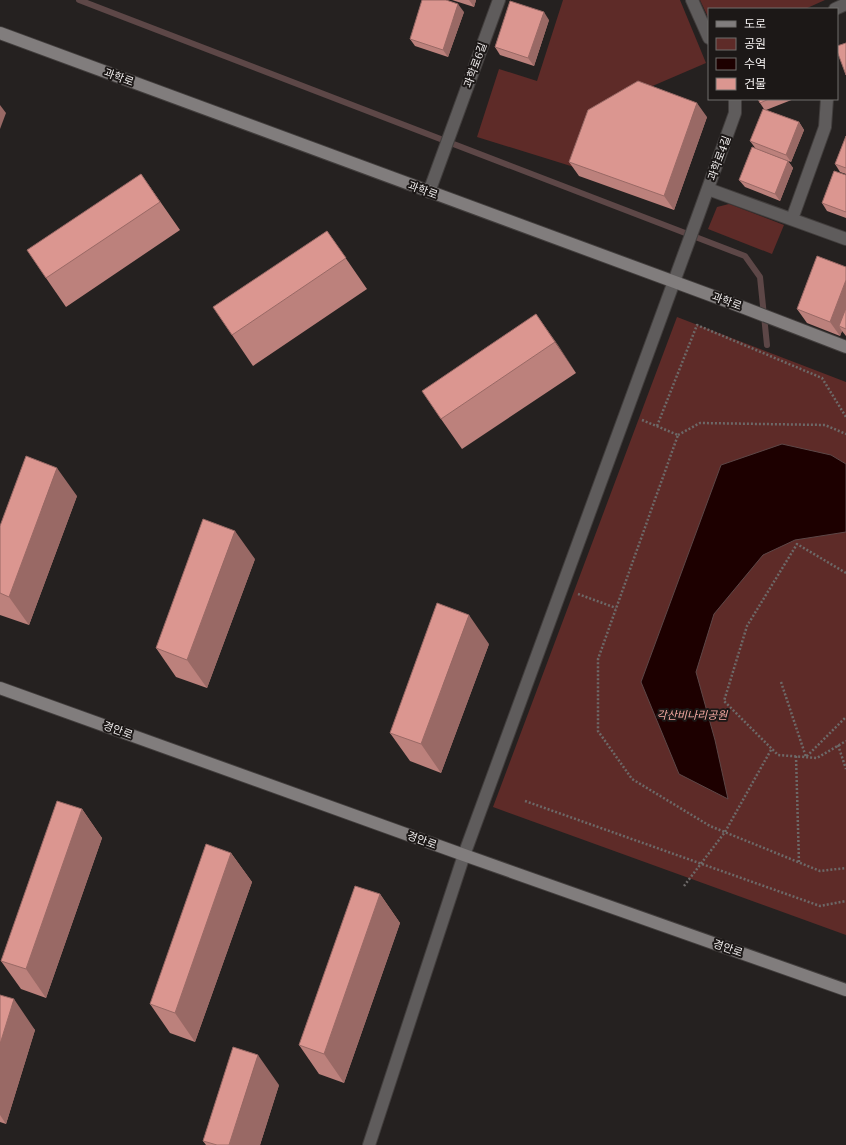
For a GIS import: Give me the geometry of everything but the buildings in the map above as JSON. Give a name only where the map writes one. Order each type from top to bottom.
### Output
[{"type":"street","name":"과학로6길","points":[[429,192],[499,0]]},
{"type":"street","points":[[692,0],[708,36]]},
{"type":"street","name":"과학로","points":[[0,33],[729,302],[846,347]]},
{"type":"street","name":"과학로4길","points":[[675,282],[685,250],[735,113],[735,100]]},
{"type":"street","points":[[792,219],[825,127],[827,100]]},
{"type":"street","points":[[708,189],[846,239]]},
{"type":"street","points":[[369,1145],[464,855],[675,282]]},
{"type":"street","name":"경안로","points":[[0,688],[464,855],[846,990]]},
{"type":"path","points":[[657,426],[697,326],[822,378],[846,417]]},
{"type":"path","points":[[626,414],[678,435]]},
{"type":"path","points":[[846,434],[825,425],[700,423],[678,435],[598,659],[598,731],[632,779],[710,826],[820,872],[846,868]]},
{"type":"path","points":[[846,573],[797,544],[748,626],[724,702],[778,755],[817,758],[846,741]]},
{"type":"path","points":[[563,588],[616,608]]},
{"type":"path","points":[[781,682],[806,757]]},
{"type":"path","points":[[806,757],[846,717]]},
{"type":"path","points":[[838,745],[846,769]]},
{"type":"path","points":[[684,886],[725,832],[772,748]]},
{"type":"path","points":[[796,756],[799,863]]},
{"type":"path","points":[[525,801],[820,906],[846,901]]},
{"type":"green space","points":[[563,0],[680,0],[706,63],[592,112],[574,167],[477,137],[499,69],[537,81]]},
{"type":"green space","points":[[700,0],[825,0],[807,8],[708,8],[708,17]]},
{"type":"green space","points":[[729,204],[784,225],[772,254],[708,229],[717,207]]},
{"type":"green space","name":"각산비나리공원","points":[[677,317],[846,382],[846,935],[493,807]]},
{"type":"water","points":[[782,444],[831,455],[846,464],[846,532],[795,540],[763,555],[714,614],[696,672],[715,740],[728,799],[679,774],[641,682],[721,465]]},
{"type":"waterway","points":[[79,0],[745,256],[760,277],[767,345]]}]
